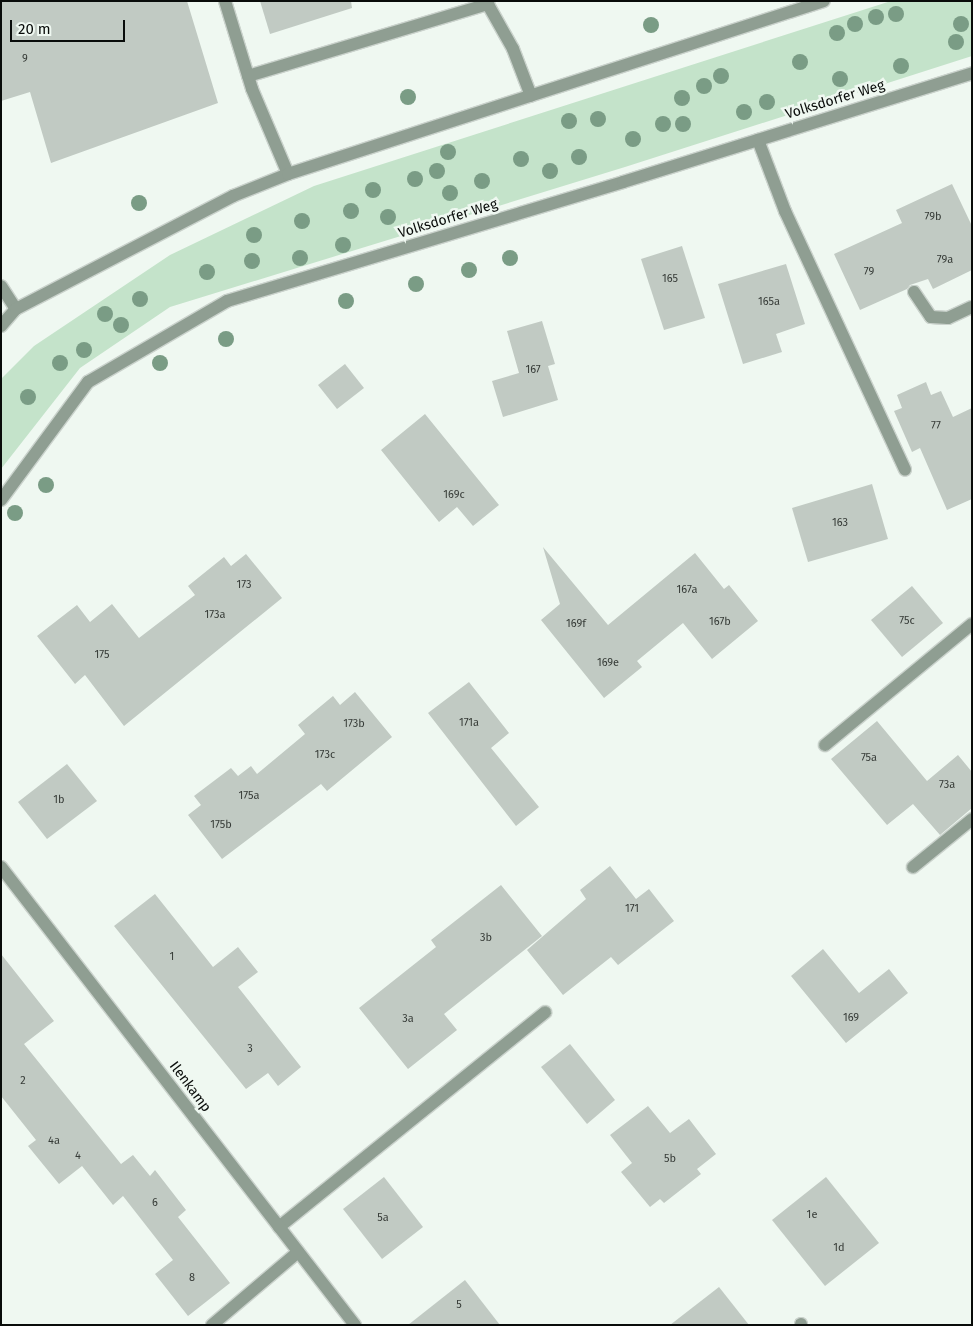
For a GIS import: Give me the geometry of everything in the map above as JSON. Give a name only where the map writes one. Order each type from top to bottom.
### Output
[{"type":"street","points":[[225,1],[248,76],[288,174]]},
{"type":"street","points":[[1,326],[16,309],[233,196],[288,174],[824,1]]},
{"type":"street","points":[[248,76],[487,3],[513,49],[531,96]]},
{"type":"street","name":"Volksdorfer Weg","points":[[1,500],[88,382],[227,301],[972,73]]},
{"type":"street","points":[[758,140],[785,211],[905,470]]},
{"type":"street","points":[[1,286],[16,309]]},
{"type":"street","points":[[914,292],[931,317],[948,318],[972,307]]},
{"type":"street","points":[[826,744],[972,624]]},
{"type":"street","points":[[913,867],[972,819]]},
{"type":"street","name":"Ilenkamp","points":[[1,867],[278,1228],[355,1325]]},
{"type":"street","points":[[278,1228],[546,1012]]},
{"type":"street","points":[[212,1325],[298,1252]]},
{"type":"green space","points":[[891,1],[972,1],[972,56],[625,167],[170,307],[80,368],[1,469],[1,379],[34,346],[170,255],[314,186]]},
{"type":"building","points":[[1,1],[187,1],[218,103],[51,163],[30,92],[1,101]]},
{"type":"building","points":[[260,1],[351,1],[352,8],[270,34]]},
{"type":"building","points":[[952,184],[972,226],[972,270],[933,289],[928,279],[910,285],[907,289],[860,310],[834,254],[902,223],[896,210]]},
{"type":"building","points":[[682,246],[705,318],[664,330],[641,259]]},
{"type":"building","points":[[786,264],[805,324],[776,334],[782,352],[743,364],[718,284]]},
{"type":"building","points":[[542,321],[555,364],[548,366],[558,400],[503,417],[492,381],[519,373],[507,331]]},
{"type":"building","points":[[345,364],[364,388],[337,409],[318,385]]},
{"type":"building","points":[[926,382],[931,395],[941,391],[953,417],[972,408],[972,499],[947,510],[920,448],[912,452],[894,411],[902,408],[897,395]]},
{"type":"building","points":[[425,414],[499,505],[473,526],[457,507],[439,522],[381,450]]},
{"type":"building","points":[[872,484],[888,539],[808,562],[792,508]]},
{"type":"building","points":[[543,547],[608,625],[695,553],[724,589],[729,585],[758,621],[712,659],[683,623],[637,661],[642,667],[604,698],[541,620],[560,604]]},
{"type":"building","points":[[246,554],[282,598],[124,726],[85,675],[75,684],[37,636],[77,605],[90,622],[112,604],[139,638],[195,595],[188,586],[224,557],[231,566]]},
{"type":"building","points":[[912,586],[943,623],[902,657],[871,620]]},
{"type":"building","points":[[469,682],[509,733],[491,748],[539,807],[516,826],[428,713]]},
{"type":"building","points":[[355,692],[392,737],[327,791],[321,784],[222,859],[188,815],[201,805],[194,796],[231,768],[238,776],[251,766],[257,774],[305,734],[298,725],[333,696],[340,705]]},
{"type":"building","points":[[877,721],[927,781],[958,755],[972,772],[972,808],[940,835],[913,804],[887,825],[831,759]]},
{"type":"building","points":[[67,764],[97,801],[47,839],[18,802]]},
{"type":"building","points":[[610,866],[636,899],[649,889],[674,921],[618,965],[611,957],[563,995],[527,950],[586,899],[580,890]]},
{"type":"building","points":[[501,885],[542,936],[444,1014],[457,1030],[408,1069],[359,1008],[436,947],[431,940]]},
{"type":"building","points":[[155,894],[213,967],[238,947],[258,972],[238,987],[301,1067],[278,1086],[268,1073],[246,1089],[114,926]]},
{"type":"building","points":[[823,949],[859,993],[889,969],[908,993],[846,1043],[791,976]]},
{"type":"building","points":[[1,954],[54,1021],[24,1044],[121,1164],[133,1155],[150,1176],[155,1170],[186,1210],[178,1217],[230,1283],[188,1316],[155,1274],[173,1260],[123,1196],[113,1205],[82,1166],[59,1184],[28,1146],[36,1140],[1,1096]]},
{"type":"building","points":[[570,1044],[615,1100],[587,1124],[541,1067]]},
{"type":"building","points":[[648,1106],[670,1133],[689,1119],[716,1154],[697,1169],[701,1174],[664,1203],[660,1199],[650,1207],[621,1172],[632,1163],[610,1135]]},
{"type":"building","points":[[384,1177],[423,1227],[382,1259],[343,1209]]},
{"type":"building","points":[[826,1177],[879,1243],[825,1286],[772,1220]]},
{"type":"building","points":[[465,1280],[500,1325],[408,1325]]},
{"type":"building","points":[[719,1287],[749,1325],[670,1325]]}]
